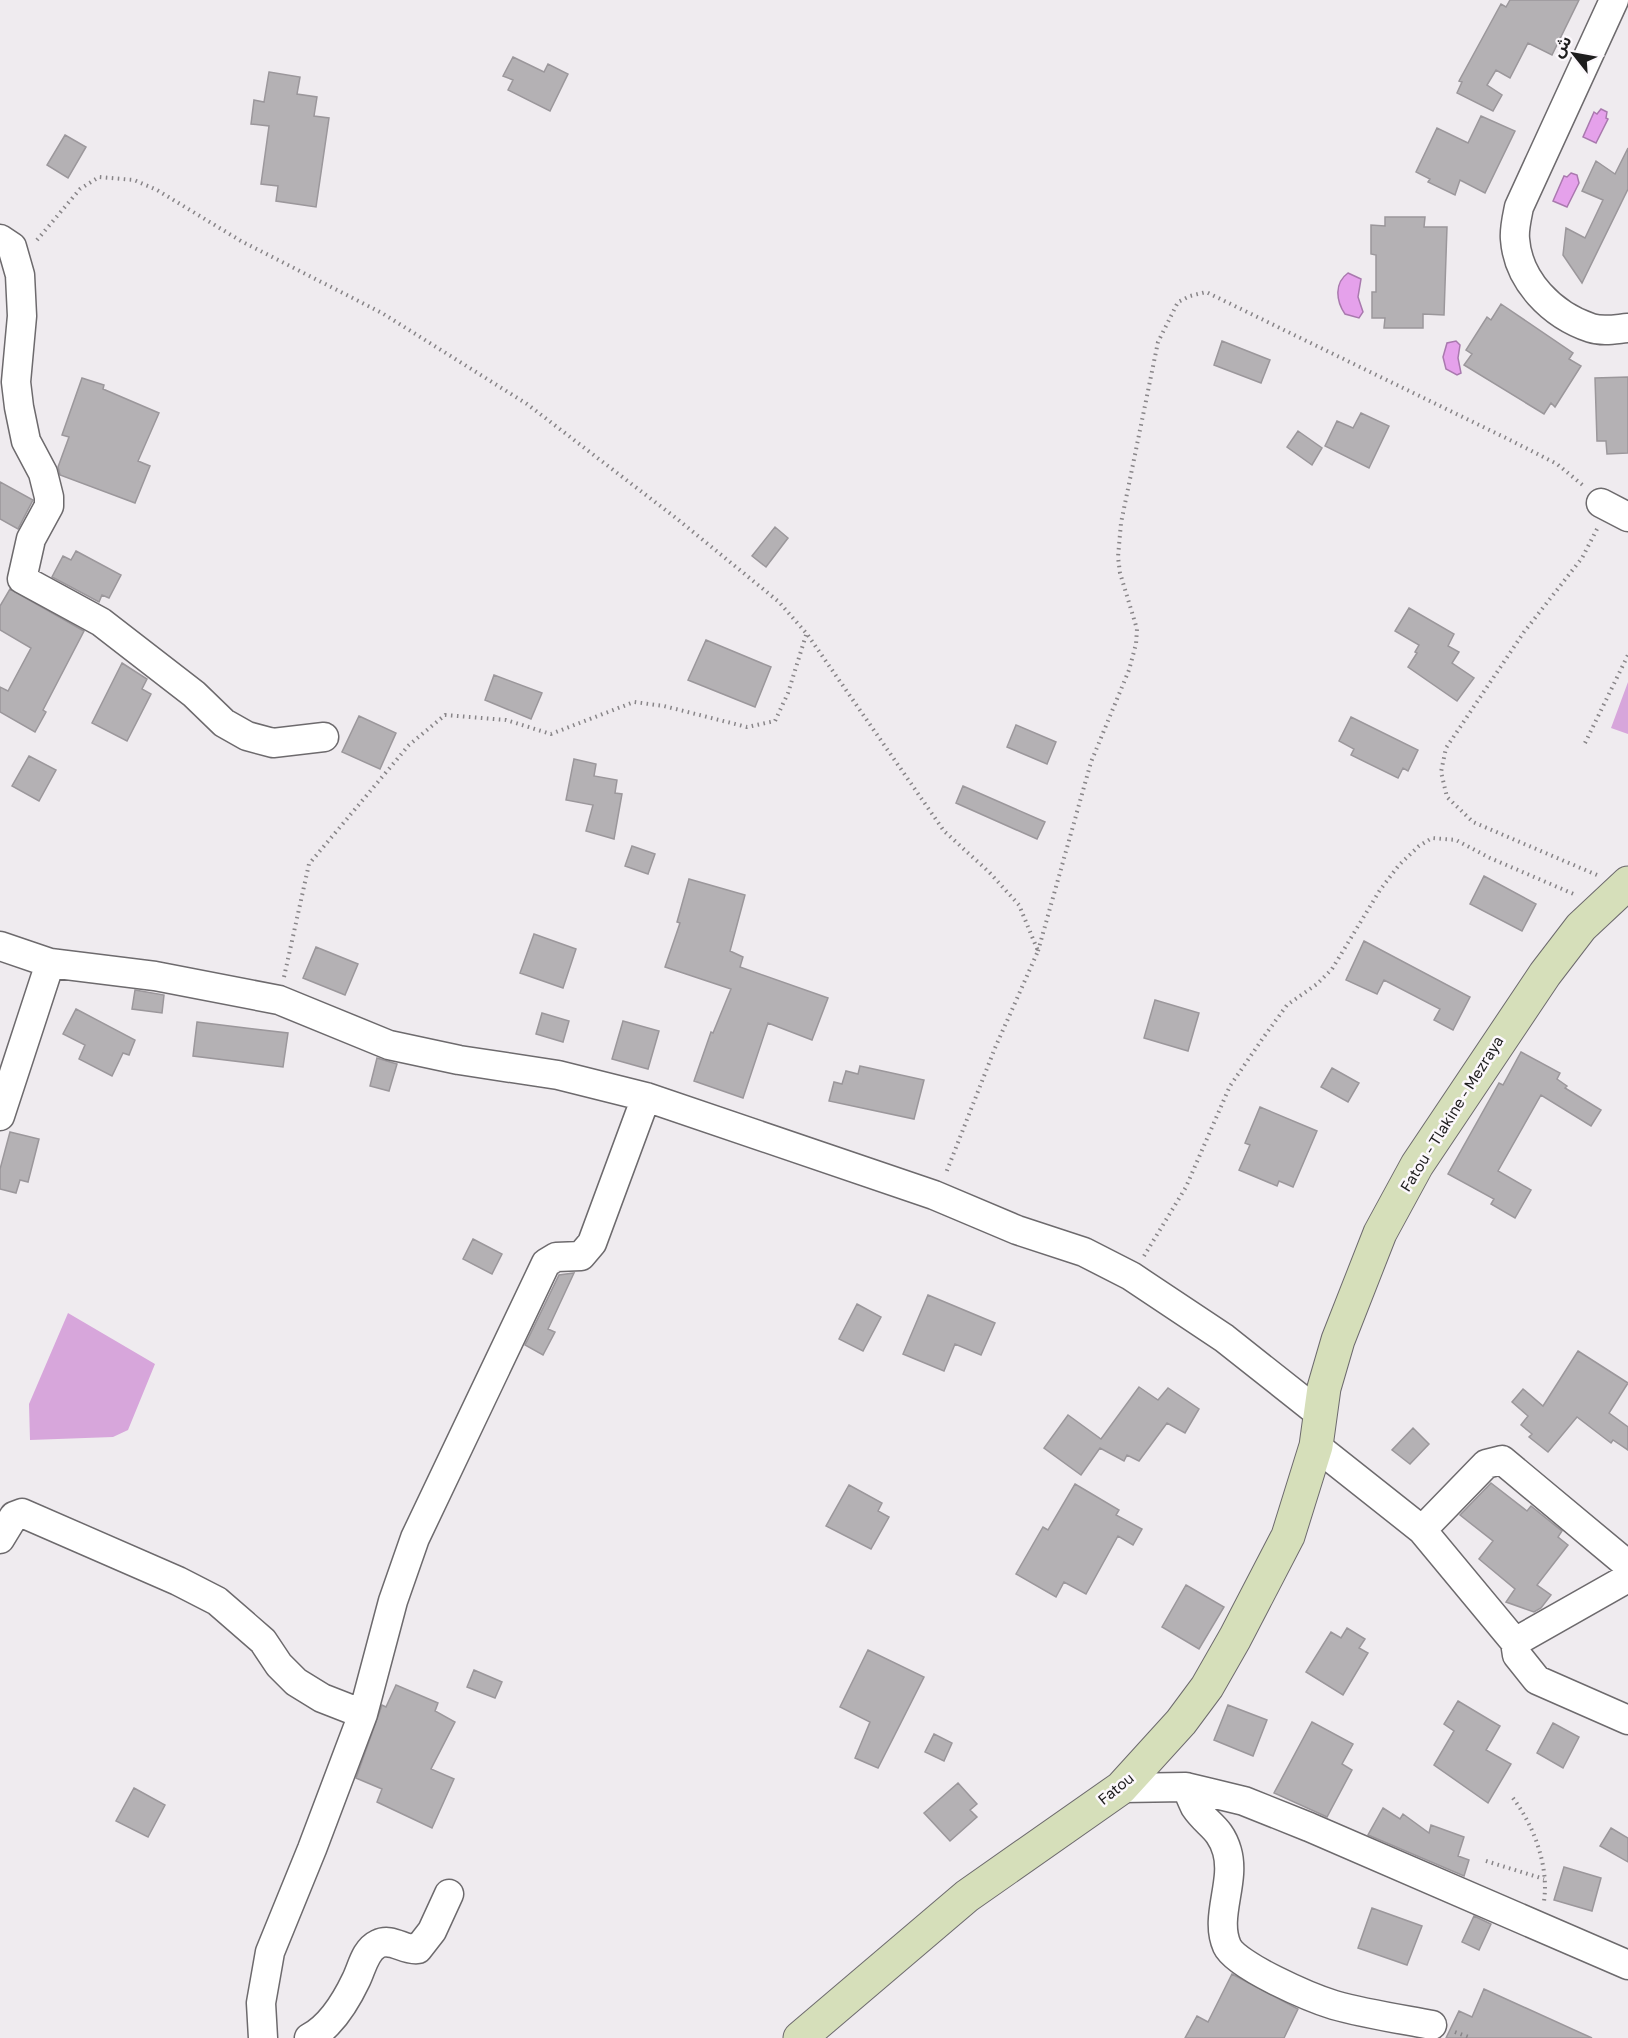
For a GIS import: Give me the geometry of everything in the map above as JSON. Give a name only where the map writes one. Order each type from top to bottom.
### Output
[{"type":"street","points":[[1614,0],[1519,207],[1514,238],[1520,265],[1535,292],[1548,303],[1593,328],[1628,328]]},
{"type":"street","points":[[6,243],[20,275],[22,316],[16,382],[19,407],[26,441],[43,473],[49,497],[49,506],[32,539],[22,579],[101,622],[194,694],[225,723],[247,736],[273,743],[324,738]]},
{"type":"street","points":[[1601,503],[1628,517]]},
{"type":"street","name":"Fatou - Tlakine - Mezraya","points":[[1317,1446],[1320,1414],[1338,1340],[1352,1299],[1380,1233],[1417,1165],[1545,974],[1581,927],[1621,889]]},
{"type":"street","points":[[0,946],[50,963],[166,978],[279,1000],[389,1045],[459,1060],[558,1076],[646,1097],[934,1195],[1017,1230],[1084,1252],[1131,1276],[1224,1338],[1320,1414]]},
{"type":"street","points":[[0,1116],[50,963]]},
{"type":"street","points":[[263,2038],[261,2003],[270,1952],[363,1714],[393,1601],[415,1538],[546,1263],[555,1257],[581,1256],[592,1243],[646,1097]]},
{"type":"street","points":[[1317,1446],[1422,1530],[1515,1642],[1517,1655],[1537,1680],[1628,1720]]},
{"type":"street","name":"Fatou","points":[[800,2038],[967,1896],[1121,1788],[1181,1722],[1207,1687],[1266,1583],[1288,1536],[1317,1446]]},
{"type":"street","points":[[1422,1530],[1486,1464],[1502,1460],[1628,1565]]},
{"type":"street","points":[[0,1539],[17,1512],[22,1513],[178,1581],[217,1601],[241,1619],[263,1641],[279,1665],[296,1682],[322,1698],[363,1714]]},
{"type":"street","points":[[1515,1642],[1628,1578]]},
{"type":"street","points":[[1186,1786],[1196,1809],[1218,1829],[1227,1853],[1229,1877],[1222,1930],[1227,1947],[1235,1958],[1254,1970],[1332,2004],[1432,2025]]},
{"type":"street","points":[[1121,1788],[1186,1786],[1244,1801],[1628,1965]]},
{"type":"street","points":[[309,2038],[322,2031],[330,2021],[355,1983],[370,1950],[379,1943],[392,1942],[413,1950],[418,1949],[432,1931],[449,1894]]},
{"type":"path","points":[[6,243],[23,247],[37,240],[80,189],[99,177],[134,180],[157,190],[241,241],[382,313],[527,404],[676,518],[779,602],[807,634],[944,831],[989,872],[1019,905],[1038,951]]},
{"type":"path","points":[[934,1195],[943,1182],[995,1048],[1038,951],[1091,762],[1129,670],[1136,644],[1137,629],[1119,565],[1121,523],[1158,342],[1178,302],[1190,296],[1206,292],[1557,464],[1601,503],[1599,526],[1582,558],[1524,632],[1446,748],[1441,772],[1447,797],[1473,822],[1603,878],[1621,889]]},
{"type":"path","points":[[279,1000],[309,864],[409,745],[445,715],[506,720],[551,734],[634,702],[664,706],[747,727],[775,721],[788,693],[807,634]]},
{"type":"path","points":[[1585,743],[1628,655]]},
{"type":"path","points":[[1131,1276],[1186,1187],[1230,1086],[1287,1005],[1317,984],[1332,969],[1380,890],[1399,865],[1419,846],[1432,838],[1456,840],[1490,858],[1585,899],[1621,889]]},
{"type":"path","points":[[1513,1798],[1523,1811],[1542,1858],[1544,1904],[1536,1925]]},
{"type":"path","points":[[1486,1861],[1544,1879]]},
{"type":"shaded area","points":[[1601,109],[1607,112],[1606,118],[1608,119],[1596,143],[1583,137],[1594,112],[1597,114]]},
{"type":"shaded area","points":[[1571,173],[1577,175],[1579,183],[1567,207],[1553,201],[1564,176],[1567,177]]},
{"type":"shaded area","points":[[1348,273],[1361,279],[1358,297],[1363,312],[1359,318],[1345,314],[1338,298],[1340,282]]},
{"type":"shaded area","points":[[1456,341],[1460,345],[1458,358],[1461,373],[1457,375],[1446,369],[1443,357],[1447,343]]},
{"type":"shaded area","points":[[1628,682],[1628,734],[1611,728]]},
{"type":"shaded area","points":[[68,1313],[155,1364],[128,1430],[113,1437],[30,1440],[29,1404]]},
{"type":"building","points":[[1510,0],[1579,0],[1552,55],[1528,43],[1510,78],[1496,70],[1487,85],[1502,95],[1493,111],[1457,93],[1462,82],[1459,81],[1501,4],[1506,7]]},
{"type":"building","points":[[513,57],[544,72],[548,64],[568,74],[550,111],[508,90],[513,80],[503,76]]},
{"type":"building","points":[[269,72],[300,77],[297,94],[317,97],[314,116],[329,118],[316,207],[276,201],[278,186],[261,184],[269,126],[251,124],[254,100],[264,102]]},
{"type":"building","points":[[1481,116],[1515,131],[1485,193],[1460,180],[1455,195],[1428,182],[1430,179],[1416,172],[1437,128],[1468,143]]},
{"type":"building","points":[[65,135],[86,147],[68,178],[47,165]]},
{"type":"building","points":[[1628,148],[1628,189],[1582,283],[1563,255],[1566,228],[1585,238],[1603,200],[1582,191],[1596,161],[1615,174]]},
{"type":"building","points":[[1385,217],[1425,217],[1424,227],[1447,227],[1444,315],[1423,314],[1423,328],[1384,328],[1385,318],[1372,318],[1372,292],[1376,292],[1376,255],[1371,254],[1371,225],[1385,226]]},
{"type":"building","points":[[1501,304],[1573,353],[1569,359],[1581,366],[1555,407],[1551,403],[1544,414],[1464,365],[1472,354],[1466,350],[1487,317],[1491,320]]},
{"type":"building","points":[[1222,341],[1270,360],[1261,383],[1214,365]]},
{"type":"building","points":[[1628,377],[1628,453],[1607,454],[1606,441],[1597,441],[1595,378]]},
{"type":"building","points":[[82,378],[104,385],[103,389],[159,413],[138,461],[150,466],[135,503],[60,475],[58,467],[69,437],[62,435]]},
{"type":"building","points":[[1361,413],[1389,426],[1369,468],[1325,446],[1337,421],[1353,428]]},
{"type":"building","points":[[1298,431],[1322,448],[1312,465],[1287,447]]},
{"type":"building","points":[[0,482],[33,500],[18,529],[0,519]]},
{"type":"building","points":[[775,527],[788,538],[766,567],[752,556]]},
{"type":"building","points":[[76,551],[121,575],[109,598],[102,595],[99,602],[52,577],[63,556],[71,560]]},
{"type":"building","points":[[10,589],[84,631],[43,710],[46,712],[35,732],[0,712],[0,687],[8,691],[31,648],[0,630],[0,606]]},
{"type":"building","points":[[1409,608],[1454,634],[1448,646],[1459,652],[1452,663],[1474,678],[1457,701],[1408,667],[1419,645],[1395,631]]},
{"type":"building","points":[[706,640],[771,667],[755,707],[688,680]]},
{"type":"building","points":[[122,663],[147,679],[142,689],[151,694],[127,741],[92,723]]},
{"type":"building","points":[[494,675],[542,693],[531,719],[485,700]]},
{"type":"building","points":[[359,716],[396,733],[380,769],[342,752]]},
{"type":"building","points":[[1351,717],[1418,750],[1408,771],[1403,768],[1398,778],[1351,755],[1354,749],[1339,741]]},
{"type":"building","points":[[1016,725],[1056,742],[1047,764],[1007,747]]},
{"type":"building","points":[[29,756],[56,770],[39,801],[12,786]]},
{"type":"building","points":[[574,759],[596,764],[594,776],[617,780],[615,793],[622,794],[614,839],[586,831],[593,805],[566,800]]},
{"type":"building","points":[[963,786],[1045,822],[1037,839],[956,803]]},
{"type":"building","points":[[632,846],[655,854],[648,874],[625,866]]},
{"type":"building","points":[[1484,876],[1536,904],[1522,931],[1470,904]]},
{"type":"building","points":[[689,879],[745,895],[730,951],[743,957],[740,967],[828,998],[812,1040],[768,1023],[743,1098],[694,1081],[711,1032],[713,1033],[731,989],[665,967],[680,923],[677,922]]},
{"type":"building","points":[[534,934],[576,949],[563,988],[520,973]]},
{"type":"building","points":[[1364,941],[1470,997],[1453,1030],[1434,1020],[1440,1009],[1384,980],[1377,994],[1346,980]]},
{"type":"building","points":[[316,947],[358,964],[345,995],[303,978]]},
{"type":"building","points":[[135,990],[164,995],[162,1013],[132,1009]]},
{"type":"building","points":[[1155,1000],[1199,1013],[1188,1051],[1144,1038]]},
{"type":"building","points":[[76,1009],[135,1040],[129,1055],[123,1053],[112,1076],[79,1059],[85,1045],[63,1034]]},
{"type":"building","points":[[542,1013],[569,1021],[563,1042],[536,1034]]},
{"type":"building","points":[[623,1021],[659,1031],[648,1069],[612,1059]]},
{"type":"building","points":[[197,1022],[288,1033],[283,1067],[193,1056]]},
{"type":"building","points":[[1521,1052],[1560,1073],[1557,1079],[1567,1086],[1565,1088],[1601,1110],[1591,1126],[1541,1095],[1498,1171],[1531,1190],[1515,1218],[1491,1204],[1494,1199],[1448,1174],[1499,1083],[1503,1085]]},
{"type":"building","points":[[377,1058],[397,1064],[389,1091],[370,1086]]},
{"type":"building","points":[[860,1066],[924,1080],[914,1119],[829,1101],[834,1082],[842,1084],[846,1071],[858,1074]]},
{"type":"building","points":[[1332,1068],[1359,1083],[1348,1102],[1321,1087]]},
{"type":"building","points":[[1260,1107],[1317,1131],[1293,1187],[1279,1181],[1277,1186],[1239,1170],[1250,1145],[1245,1143]]},
{"type":"building","points":[[10,1132],[39,1139],[28,1182],[20,1180],[16,1193],[0,1189],[0,1169]]},
{"type":"building","points":[[473,1239],[502,1254],[492,1274],[463,1259]]},
{"type":"building","points":[[574,1273],[548,1329],[555,1332],[543,1355],[525,1345],[559,1275]]},
{"type":"building","points":[[928,1295],[995,1323],[981,1355],[955,1344],[944,1371],[903,1354]]},
{"type":"building","points":[[857,1304],[881,1317],[863,1351],[839,1339]]},
{"type":"building","points":[[1578,1351],[1628,1383],[1609,1413],[1628,1427],[1628,1450],[1613,1440],[1611,1443],[1577,1417],[1548,1452],[1529,1437],[1532,1434],[1521,1425],[1528,1416],[1512,1402],[1523,1389],[1543,1406]]},
{"type":"building","points":[[1139,1387],[1158,1400],[1168,1388],[1199,1409],[1185,1433],[1167,1423],[1139,1461],[1127,1455],[1124,1461],[1100,1448],[1081,1475],[1044,1448],[1068,1415],[1101,1439]]},
{"type":"building","points":[[1413,1428],[1429,1444],[1410,1464],[1392,1450]]},
{"type":"building","points":[[1491,1483],[1527,1511],[1531,1506],[1562,1531],[1558,1537],[1568,1545],[1537,1585],[1551,1595],[1541,1608],[1534,1612],[1506,1602],[1515,1589],[1479,1559],[1493,1541],[1460,1515]]},
{"type":"building","points":[[1075,1484],[1119,1510],[1116,1515],[1142,1529],[1133,1545],[1118,1536],[1086,1594],[1064,1582],[1056,1597],[1016,1574],[1043,1527],[1048,1530]]},
{"type":"building","points":[[849,1485],[882,1503],[878,1511],[889,1517],[871,1549],[826,1526]]},
{"type":"building","points":[[1186,1585],[1224,1607],[1199,1649],[1162,1627]]},
{"type":"building","points":[[1347,1628],[1365,1639],[1359,1648],[1368,1653],[1343,1695],[1306,1672],[1331,1632],[1341,1638]]},
{"type":"building","points":[[868,1650],[924,1677],[878,1768],[855,1758],[870,1722],[840,1707]]},
{"type":"building","points":[[474,1670],[502,1682],[495,1698],[467,1687]]},
{"type":"building","points":[[396,1685],[438,1703],[435,1711],[455,1722],[431,1769],[454,1779],[432,1828],[377,1802],[382,1789],[356,1778],[382,1705],[386,1707]]},
{"type":"building","points":[[1458,1701],[1500,1726],[1486,1750],[1511,1764],[1488,1803],[1434,1765],[1454,1731],[1444,1724]]},
{"type":"building","points":[[1228,1705],[1267,1720],[1253,1756],[1214,1740]]},
{"type":"building","points":[[1312,1722],[1353,1744],[1342,1764],[1352,1770],[1327,1817],[1274,1793]]},
{"type":"building","points":[[1553,1723],[1579,1737],[1563,1768],[1537,1753]]},
{"type":"building","points":[[934,1734],[952,1743],[944,1761],[925,1752]]},
{"type":"building","points":[[958,1783],[977,1804],[970,1810],[977,1817],[950,1841],[924,1813]]},
{"type":"building","points":[[134,1788],[165,1805],[148,1837],[116,1821]]},
{"type":"building","points":[[1383,1808],[1400,1819],[1403,1814],[1429,1833],[1431,1825],[1464,1837],[1458,1856],[1469,1860],[1464,1876],[1368,1835]]},
{"type":"building","points":[[1611,1828],[1628,1838],[1628,1862],[1600,1846]]},
{"type":"building","points":[[1564,1867],[1601,1878],[1592,1911],[1554,1900]]},
{"type":"building","points":[[1372,1908],[1422,1926],[1407,1965],[1358,1948]]},
{"type":"building","points":[[1474,1916],[1491,1924],[1479,1950],[1462,1942]]},
{"type":"building","points":[[1232,1974],[1298,2009],[1284,2038],[1185,2038],[1197,2016],[1208,2022]]},
{"type":"building","points":[[1484,1989],[1592,2038],[1446,2038],[1459,2011],[1472,2017]]}]
